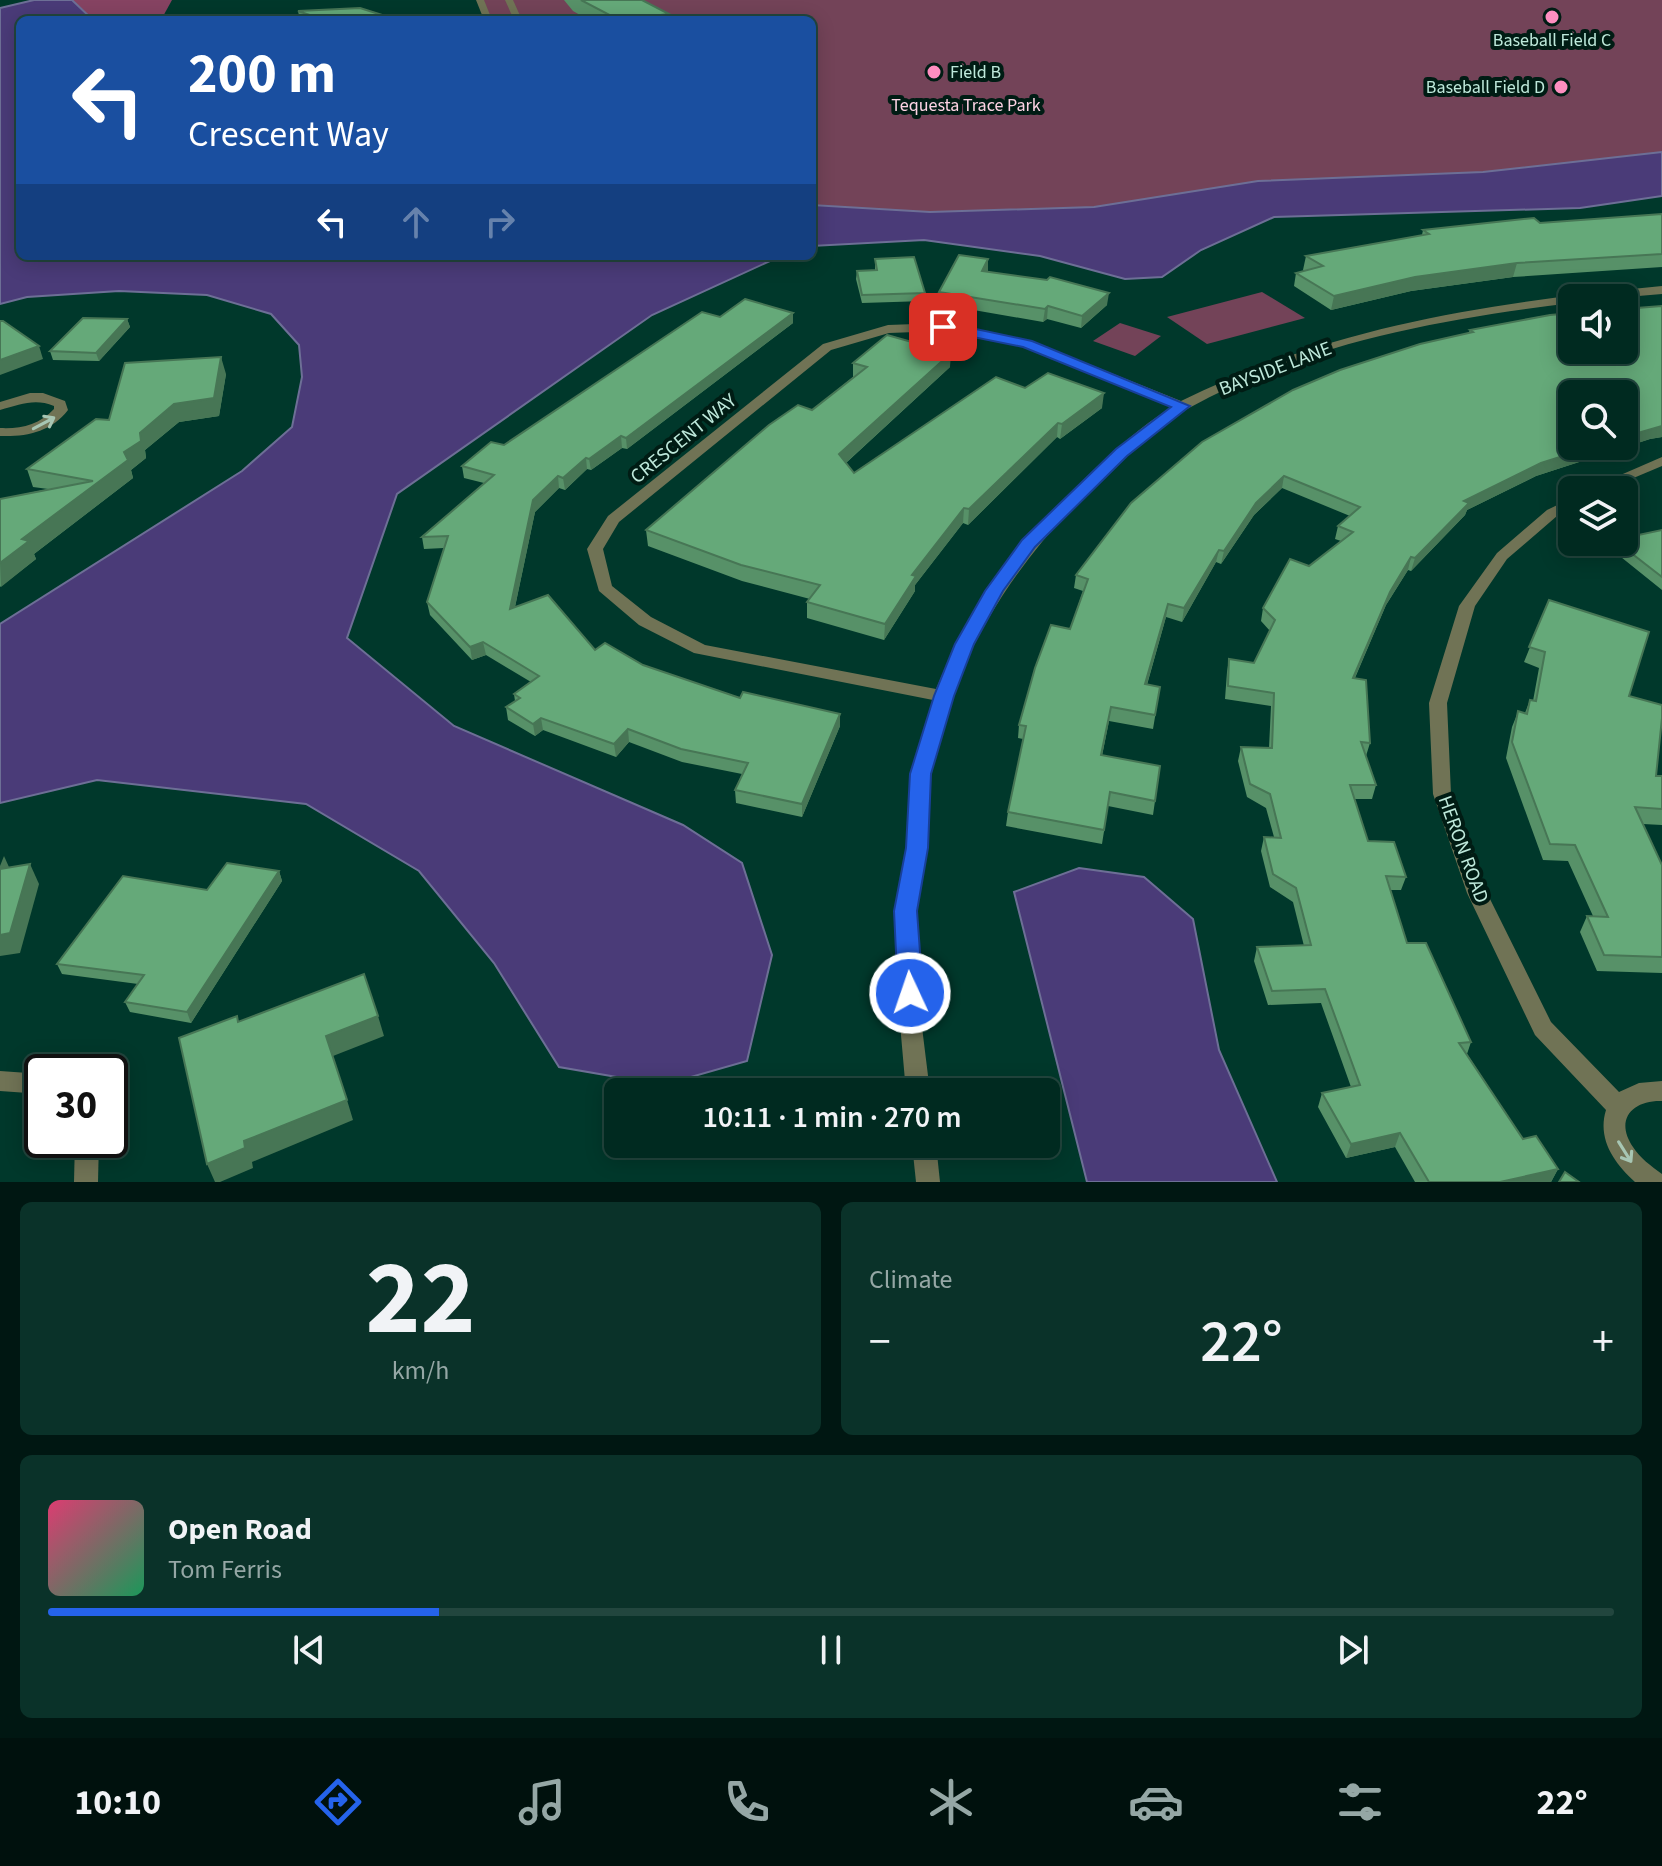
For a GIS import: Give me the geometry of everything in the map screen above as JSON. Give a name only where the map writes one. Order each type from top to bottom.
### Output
[{"type":"street","name":"BAYSIDE LANE","points":[[1638,292],[1662,290]]},
{"type":"street","name":"BAYSIDE LANE","points":[[917,1078],[906,911],[917,848],[921,774],[944,696],[965,644],[994,591],[1028,543],[1121,452],[1182,406],[1328,346],[1499,307],[1558,300]]},
{"type":"street","name":"CRESCENT WAY","points":[[944,696],[700,649],[645,621],[605,588],[595,549],[613,519],[827,347],[888,329],[943,327],[1027,344],[1182,406]]},
{"type":"street","points":[[0,406],[43,397],[60,404],[61,410],[56,417],[32,429],[1,433]]},
{"type":"street","points":[[1626,476],[1662,461]]},
{"type":"street","name":"HERON ROAD","points":[[1558,510],[1502,556],[1467,606],[1438,703],[1442,794],[1477,893],[1543,1028],[1618,1107]]},
{"type":"street","points":[[0,1081],[24,1083]]},
{"type":"street","points":[[1653,1182],[1635,1167],[1619,1146],[1613,1124],[1618,1107],[1631,1094],[1662,1091]]},
{"type":"street","points":[[86,1182],[87,1158]]},
{"type":"street","points":[[925,1158],[928,1182]]},
{"type":"green space","name":"Tequesta Trace Park","points":[[480,0],[1662,0],[1662,152],[1483,172],[1258,181],[1094,207],[930,212],[816,205],[816,16],[486,16]]},
{"type":"green space","points":[[1262,292],[1305,318],[1207,344],[1167,317]]},
{"type":"green space","points":[[1120,323],[1161,336],[1135,356],[1093,341]]},
{"type":"shaded area","points":[[34,0],[72,0],[89,16],[16,16],[16,260],[772,260],[652,315],[397,494],[347,638],[454,726],[683,825],[742,863],[772,955],[747,1061],[688,1078],[623,1078],[559,1067],[494,963],[419,871],[306,804],[97,780],[0,803],[0,624],[242,471],[292,427],[302,377],[299,345],[271,314],[207,295],[119,291],[27,297],[0,304],[0,8]]},
{"type":"shaded area","points":[[72,0],[172,0],[163,16],[89,16]]},
{"type":"shaded area","points":[[1662,152],[1662,196],[1580,208],[1274,217],[1201,250],[1162,277],[1125,279],[1040,256],[924,240],[816,246],[816,205],[930,212],[1094,207],[1258,181],[1483,172]]},
{"type":"shaded area","points":[[1079,868],[1144,877],[1193,919],[1219,1050],[1277,1182],[1087,1182],[1014,892]]},
{"type":"building","points":[[581,0],[642,0],[669,14],[652,16],[611,16]]},
{"type":"building","points":[[360,8],[385,16],[312,16],[298,11]]},
{"type":"building","points":[[1662,214],[1662,254],[1517,263],[1415,277],[1334,296],[1296,273],[1323,266],[1306,256],[1429,234],[1423,230],[1534,218],[1540,223]]},
{"type":"building","points":[[959,255],[988,259],[982,271],[1047,280],[1050,277],[1109,293],[1082,316],[1048,306],[1045,309],[939,292]]},
{"type":"building","points":[[914,257],[925,293],[862,295],[857,271],[877,270],[875,259]]},
{"type":"building","points":[[745,299],[793,313],[626,438],[621,436],[589,459],[586,458],[563,478],[558,476],[533,500],[510,609],[548,595],[595,650],[605,643],[643,665],[740,698],[743,692],[840,714],[802,804],[735,790],[748,763],[681,749],[628,729],[614,744],[541,718],[533,724],[506,707],[520,698],[514,694],[539,676],[483,642],[470,647],[427,602],[448,536],[422,537],[494,475],[462,466],[491,442],[504,445],[702,312],[720,317]]},
{"type":"building","points":[[1662,306],[1662,426],[1638,433],[1638,380],[1558,380],[1558,458],[1464,501],[1469,503],[1415,558],[1411,557],[1390,592],[1353,678],[1366,680],[1370,743],[1361,742],[1376,785],[1350,785],[1368,841],[1394,842],[1406,877],[1386,876],[1407,943],[1426,943],[1471,1042],[1459,1043],[1523,1139],[1536,1136],[1558,1169],[1500,1182],[1429,1182],[1400,1133],[1351,1144],[1322,1093],[1360,1085],[1325,989],[1272,991],[1257,947],[1311,945],[1296,888],[1273,874],[1264,837],[1281,838],[1270,794],[1250,784],[1241,747],[1272,748],[1274,693],[1228,686],[1229,659],[1254,663],[1275,620],[1263,608],[1290,559],[1309,566],[1353,532],[1338,526],[1360,507],[1284,476],[1256,503],[1224,551],[1219,550],[1184,608],[1168,604],[1145,684],[1160,687],[1155,715],[1111,707],[1101,755],[1160,766],[1155,801],[1110,792],[1104,830],[1008,812],[1026,726],[1019,725],[1051,625],[1070,629],[1088,579],[1076,575],[1131,503],[1202,442],[1293,390],[1340,370],[1420,344],[1473,332],[1470,330],[1550,315],[1558,314],[1558,364],[1638,364],[1638,308]]},
{"type":"building","points":[[83,318],[127,319],[96,353],[50,351]]},
{"type":"building","points":[[0,321],[3,321],[39,346],[0,360]]},
{"type":"building","points":[[887,335],[951,353],[839,454],[854,473],[996,377],[1025,388],[1048,373],[1104,393],[1062,424],[1058,423],[969,509],[964,508],[912,575],[916,576],[885,624],[807,602],[820,585],[741,565],[646,530],[769,425],[798,405],[812,410],[867,367],[853,363]]},
{"type":"building","points":[[221,357],[214,398],[174,404],[140,433],[141,441],[124,452],[128,460],[22,539],[29,541],[0,563],[0,499],[93,481],[27,469],[96,419],[109,420],[125,363]]},
{"type":"building","points":[[1662,530],[1662,577],[1635,556],[1638,556],[1638,535]]},
{"type":"building","points":[[1549,600],[1649,632],[1629,696],[1662,705],[1656,776],[1662,776],[1662,809],[1635,807],[1662,865],[1662,957],[1604,955],[1587,916],[1608,917],[1575,845],[1550,844],[1512,742],[1518,711],[1527,714],[1530,700],[1536,701],[1545,652],[1529,647]]},
{"type":"building","points":[[227,863],[279,871],[187,1012],[125,1002],[144,975],[57,964],[123,876],[207,890]]},
{"type":"building","points":[[30,864],[10,933],[0,935],[0,869]]},
{"type":"building","points":[[364,974],[378,1016],[326,1036],[347,1100],[244,1141],[245,1148],[207,1164],[179,1038],[237,1016],[238,1022]]},
{"type":"building","points":[[1565,1172],[1579,1182],[1559,1182]]},
{"type":"place","name":"Baseball Field C","points":[[1552,17]]},
{"type":"place","name":"Field B","points":[[934,72]]},
{"type":"place","name":"Baseball Field D","points":[[1561,87]]},
{"type":"route","points":[[910,993],[906,911],[917,848],[921,774],[944,696],[965,644],[994,591],[1028,543],[1121,452],[1182,406],[1027,344],[943,327]]}]
